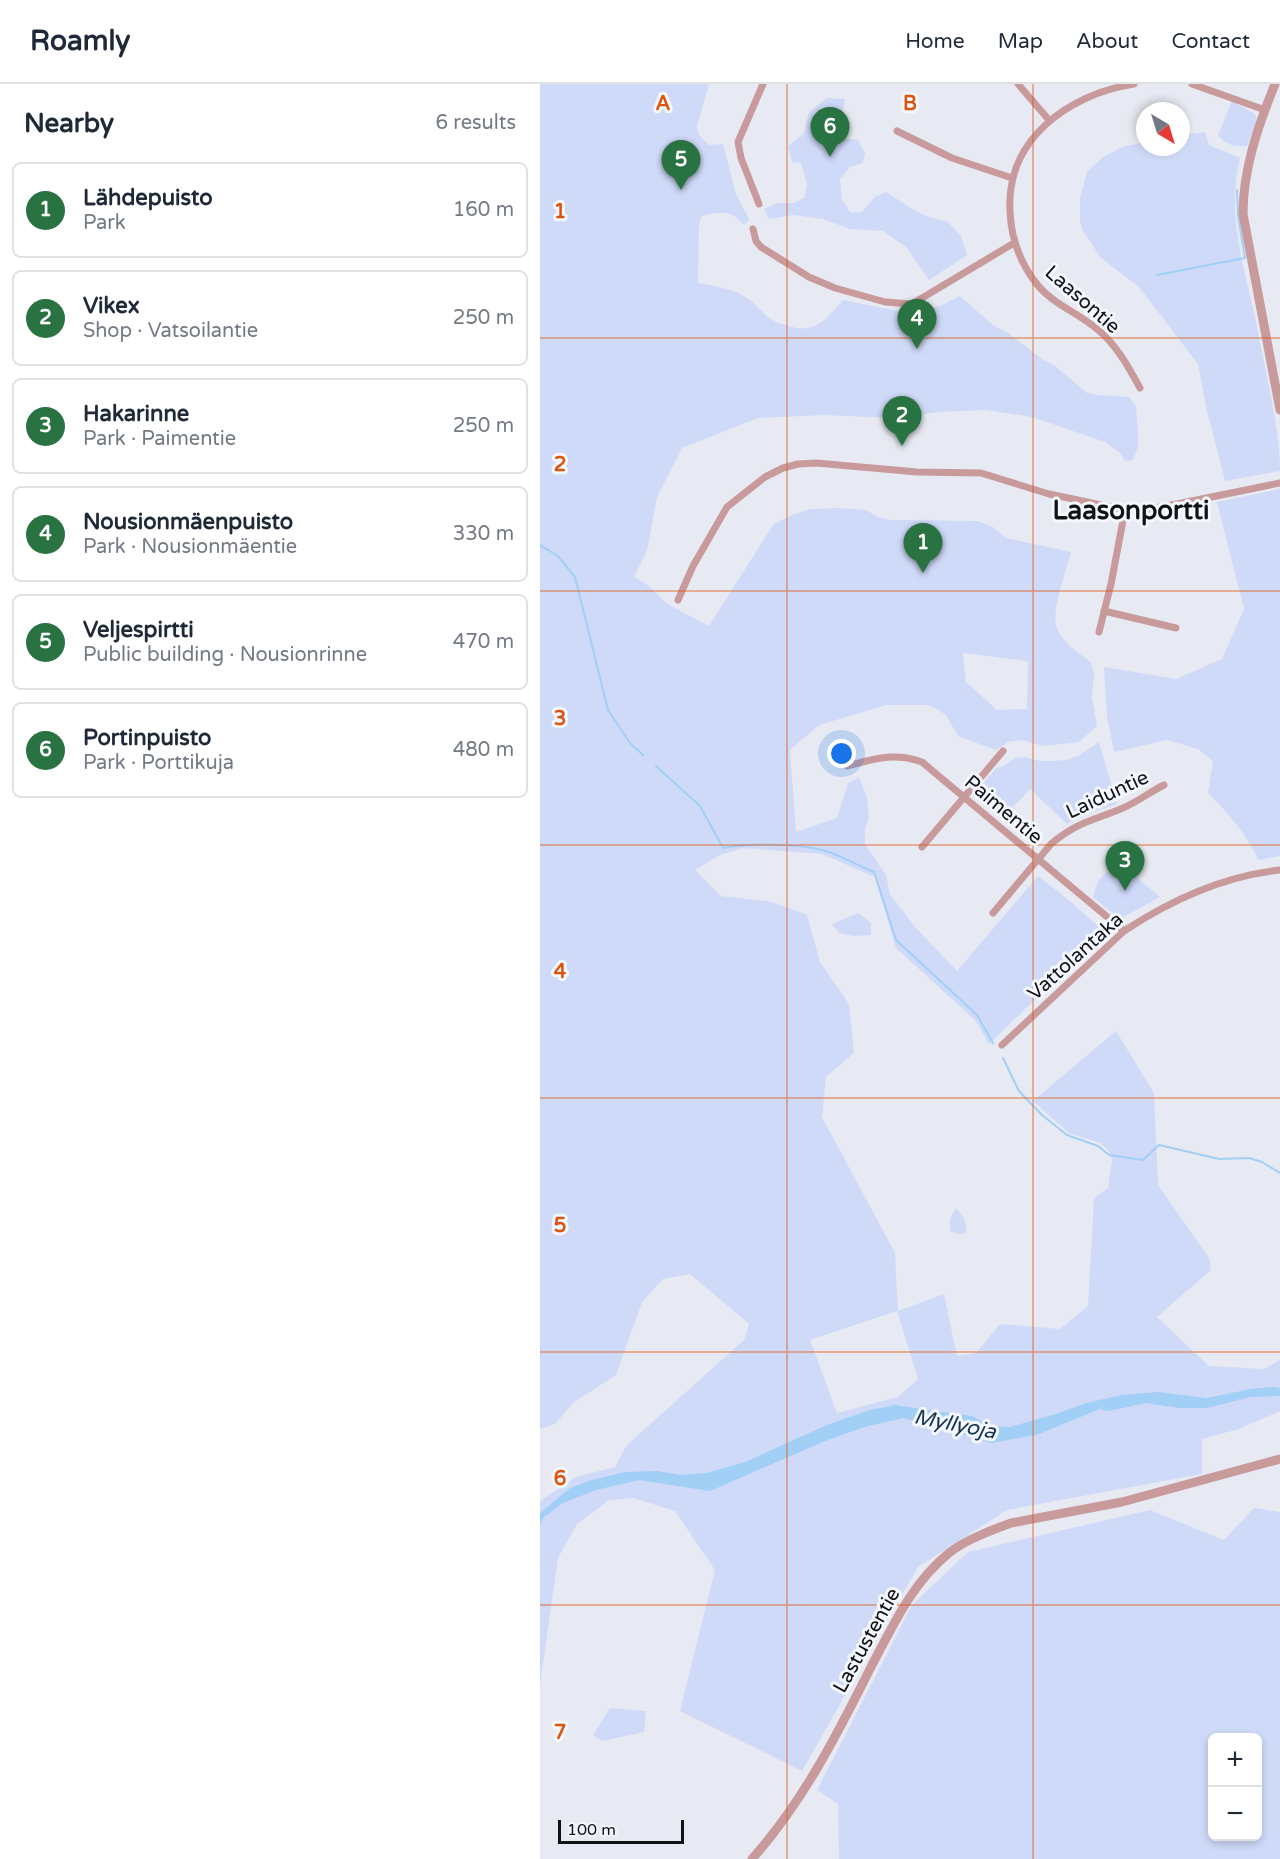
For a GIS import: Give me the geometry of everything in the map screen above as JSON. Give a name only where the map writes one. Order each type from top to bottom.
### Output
[{"type":"street","points":[[759,204],[741,158],[738,142],[763,84]]},
{"type":"street","points":[[1018,84],[1049,120]]},
{"type":"street","name":"Laasontie","points":[[1134,84],[1117,85],[1084,98],[1049,120],[1027,145],[1018,161],[1012,178],[1009,206],[1014,243],[1021,261],[1036,283],[1056,302],[1102,334],[1131,370],[1140,388]]},
{"type":"street","points":[[1192,84],[1265,110]]},
{"type":"street","points":[[1275,84],[1250,156],[1245,179],[1243,214],[1280,410]]},
{"type":"street","points":[[897,131],[961,162],[1012,178]]},
{"type":"street","points":[[753,229],[760,247],[809,277],[860,296],[906,304],[915,303],[928,296],[1014,243]]},
{"type":"street","points":[[678,600],[693,566],[727,507],[765,477],[798,464],[816,463],[916,472],[975,472],[1049,494],[1125,510],[1166,506],[1280,483]]},
{"type":"street","points":[[1099,632],[1125,510]]},
{"type":"street","points":[[1104,611],[1176,628]]},
{"type":"street","points":[[922,847],[1004,751]]},
{"type":"street","name":"Paimentie","points":[[847,766],[884,757],[908,757],[922,762],[1124,931]]},
{"type":"street","name":"Laiduntie","points":[[993,913],[1062,834],[1078,824],[1121,809],[1164,785]]},
{"type":"street","name":"Vattolantaka","points":[[1002,1045],[1124,931],[1163,908],[1203,889],[1233,879],[1280,870]]},
{"type":"street","name":"Lastustentie","points":[[752,1859],[796,1804],[873,1665],[893,1621],[921,1580],[951,1552],[1011,1523],[1122,1503],[1280,1459]]},
{"type":"shaded area","points":[[540,84],[709,84],[697,126],[699,135],[709,145],[723,144],[736,194],[749,219],[743,224],[734,216],[724,213],[702,216],[699,225],[698,283],[735,292],[750,300],[773,320],[798,328],[820,323],[843,300],[913,314],[942,305],[960,296],[994,326],[1007,332],[1042,359],[1055,366],[1087,393],[1129,397],[1136,406],[1138,446],[1133,460],[1125,461],[1120,453],[1105,442],[1032,417],[985,410],[940,412],[891,418],[824,415],[758,418],[682,448],[657,497],[647,551],[634,577],[649,586],[666,603],[709,626],[773,525],[792,515],[811,509],[866,510],[878,517],[891,520],[977,521],[993,527],[1006,538],[1071,552],[1055,618],[1061,636],[1091,662],[1094,673],[1092,697],[1097,726],[1079,742],[1043,746],[1022,740],[1008,742],[996,750],[958,736],[946,715],[937,709],[927,705],[887,705],[819,725],[790,750],[796,832],[837,818],[848,783],[859,777],[867,798],[869,816],[865,830],[865,844],[886,875],[890,894],[915,927],[957,971],[1038,876],[1105,932],[989,1044],[976,1021],[896,948],[875,877],[822,854],[743,848],[720,855],[695,870],[721,896],[772,902],[807,915],[820,962],[849,1004],[854,1053],[826,1077],[822,1117],[895,1253],[898,1311],[944,1294],[957,1356],[976,1353],[1000,1324],[1060,1329],[1088,1306],[1094,1198],[1108,1188],[1112,1160],[1108,1150],[1100,1143],[1069,1133],[1033,1101],[1116,1031],[1154,1093],[1158,1185],[1209,1258],[1211,1270],[1157,1317],[1209,1366],[1264,1369],[1280,1360],[1280,1411],[1239,1429],[1202,1439],[1202,1474],[1007,1510],[918,1567],[802,1771],[680,1711],[715,1570],[675,1511],[633,1498],[609,1500],[577,1524],[558,1558],[540,1685],[540,1501],[576,1477],[615,1467],[626,1446],[744,1340],[749,1324],[690,1274],[663,1279],[642,1302],[616,1375],[573,1403],[555,1424],[540,1429]],"holes":[[[963,653],[1028,661],[1027,709],[997,710],[966,682]],[[897,1311],[918,1379],[898,1397],[837,1413],[810,1340]]]},
{"type":"shaded area","points":[[827,98],[845,99],[840,125],[847,139],[858,140],[865,153],[863,163],[850,167],[840,179],[842,200],[851,213],[862,212],[875,197],[886,192],[917,212],[947,221],[961,236],[967,255],[929,280],[907,248],[883,231],[850,229],[823,219],[793,215],[769,219],[764,209],[777,203],[794,203],[804,198],[807,185],[801,163],[792,162],[788,146],[804,133],[809,112]]},
{"type":"shaded area","points":[[1232,101],[1255,114],[1257,120],[1247,146],[1231,145],[1218,135]]},
{"type":"shaded area","points":[[1205,132],[1209,145],[1240,158],[1235,196],[1237,233],[1273,408],[1280,471],[1225,481],[1198,364],[1139,287],[1101,258],[1083,231],[1080,221],[1080,198],[1087,172],[1103,157],[1122,147],[1136,144],[1136,156],[1190,156],[1190,134]]},
{"type":"shaded area","points":[[1280,489],[1280,856],[1258,860],[1236,824],[1208,793],[1213,761],[1198,749],[1167,740],[1114,752],[1107,716],[1104,667],[1176,679],[1222,659],[1244,609],[1217,502]]},
{"type":"shaded area","points":[[1099,742],[1117,804],[1067,824],[1030,789],[1002,819],[973,796],[996,768],[1004,766],[1015,758],[1025,757],[1040,761],[1066,760],[1078,756]]},
{"type":"shaded area","points":[[1116,869],[1129,871],[1160,897],[1120,919],[1093,897],[1100,878]]},
{"type":"shaded area","points":[[858,913],[871,923],[871,935],[854,936],[839,933],[832,924]]},
{"type":"shaded area","points":[[956,1208],[964,1219],[966,1233],[959,1234],[950,1231],[950,1219]]},
{"type":"shaded area","points":[[1254,1508],[1280,1512],[1280,1859],[839,1859],[838,1804],[817,1790],[912,1605],[968,1552],[1150,1510],[1224,1540]]},
{"type":"shaded area","points":[[610,1708],[646,1711],[644,1732],[602,1741],[593,1735]]},
{"type":"water","name":"Myllyoja","points":[[1274,1387],[1280,1388],[1280,1396],[1250,1397],[1207,1408],[1179,1408],[1146,1403],[1109,1411],[1100,1409],[1039,1434],[992,1443],[903,1418],[864,1427],[825,1441],[710,1491],[639,1480],[596,1490],[563,1503],[544,1517],[540,1524],[540,1513],[570,1488],[592,1480],[625,1472],[657,1471],[681,1475],[707,1473],[745,1462],[827,1425],[870,1410],[895,1405],[972,1416],[990,1426],[1010,1427],[1086,1403],[1122,1395],[1158,1392],[1207,1398]]},
{"type":"waterway","points":[[1157,275],[1245,258],[1238,216],[1237,190]]},
{"type":"waterway","points":[[540,545],[558,556],[575,577],[608,710],[630,743],[643,755]]},
{"type":"waterway","points":[[656,766],[700,806],[723,848],[748,845],[802,846],[832,853],[874,872],[896,940],[977,1015],[993,1043]]},
{"type":"waterway","points":[[1003,1058],[1019,1091],[1042,1115],[1067,1135],[1098,1146],[1109,1155],[1143,1160],[1159,1145],[1219,1159],[1249,1158],[1262,1162],[1280,1173]]},
{"type":"place","name":"Portinpuisto","points":[[830,157]]},
{"type":"place","name":"Veljespirtti","points":[[681,190]]},
{"type":"place","name":"Nousionmäenpuisto","points":[[917,349]]},
{"type":"place","name":"Vikex","points":[[902,446]]},
{"type":"place","name":"Lähdepuisto","points":[[923,573]]},
{"type":"place","name":"Hakarinne","points":[[1125,891]]},
{"type":"district","name":"Laasonportti","points":[[1131,510]]}]
